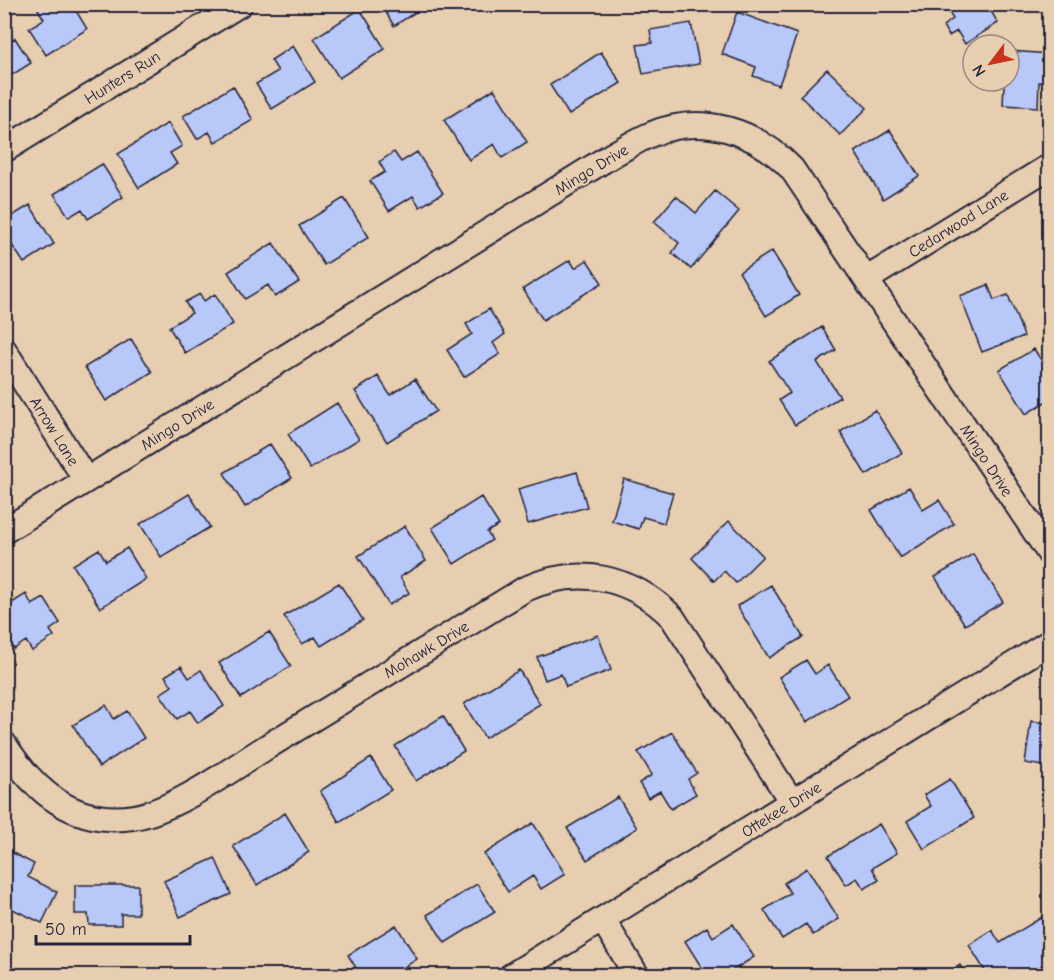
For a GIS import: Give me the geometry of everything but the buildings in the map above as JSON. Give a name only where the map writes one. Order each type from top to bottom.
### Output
[{"type":"street","name":"Hunters Run","points":[[4,150],[240,4]]},
{"type":"street","name":"Mingo Drive","points":[[4,531],[614,154],[666,129],[696,125],[728,128],[770,148],[802,182],[1050,554]]},
{"type":"street","name":"Cedarwood Lane","points":[[867,279],[1050,166]]},
{"type":"street","name":"Arrow Lane","points":[[4,350],[86,480]]},
{"type":"street","name":"Mohawk Drive","points":[[4,744],[30,780],[48,796],[69,808],[85,814],[117,818],[149,814],[217,777],[525,589],[555,578],[588,575],[619,581],[634,587],[672,617],[792,802]]},
{"type":"street","name":"Ottekee Drive","points":[[511,975],[1050,642]]},
{"type":"street","points":[[603,920],[637,975]]}]
